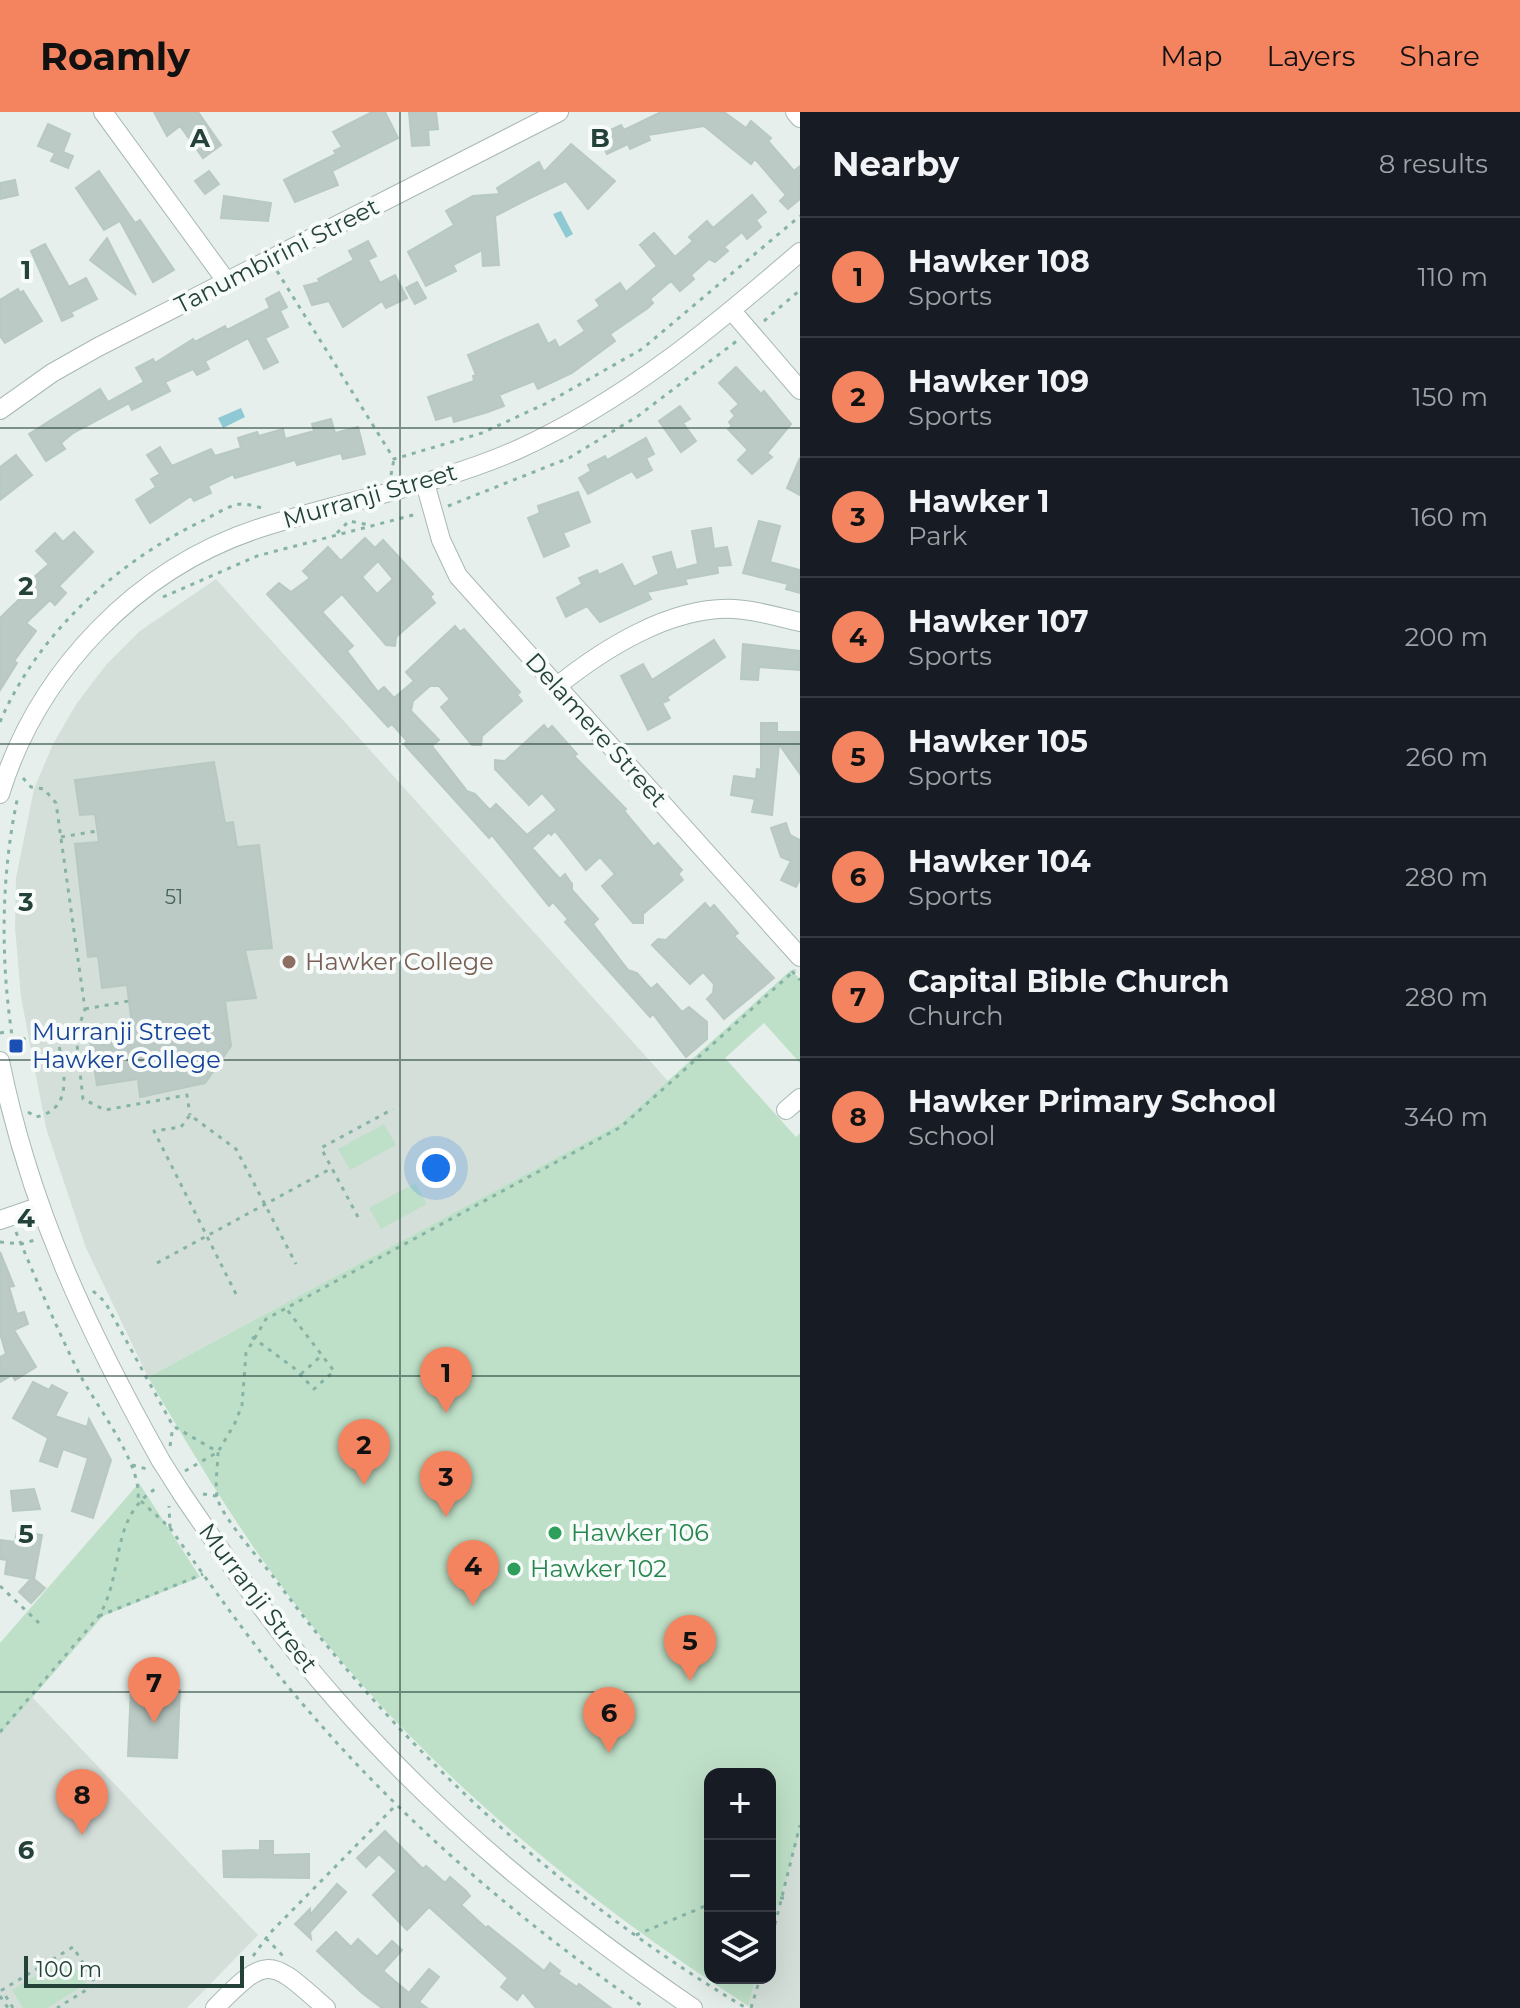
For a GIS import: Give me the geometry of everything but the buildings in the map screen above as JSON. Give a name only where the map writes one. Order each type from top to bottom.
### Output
[{"type":"street","points":[[103,112],[227,282]]},
{"type":"street","name":"Tanumbirini Street","points":[[0,410],[52,373],[559,112]]},
{"type":"street","points":[[795,112],[800,118]]},
{"type":"street","name":"Murranji Street","points":[[0,794],[28,726],[54,684],[97,630],[155,580],[203,551],[260,528],[425,483],[491,461],[581,418],[667,363],[800,252]]},
{"type":"street","points":[[732,311],[800,390]]},
{"type":"street","name":"Delamere Street","points":[[425,483],[441,540],[458,576],[800,957]]},
{"type":"street","points":[[556,687],[588,661],[689,614],[735,609],[800,622]]},
{"type":"street","name":"Murranji Street","points":[[8,1058],[16,1132],[38,1207],[86,1322],[161,1461],[270,1619],[337,1701],[424,1793],[485,1851],[565,1918],[693,2008]]},
{"type":"street","points":[[4,1218],[38,1207]]},
{"type":"street","points":[[215,2008],[245,1977],[267,1967],[283,1970],[326,2008]]},
{"type":"path","points":[[270,260],[394,459],[482,433],[547,403],[642,349],[800,216]]},
{"type":"path","points":[[162,597],[257,556],[433,510],[569,458],[638,416],[750,332],[800,290]]},
{"type":"path","points":[[335,535],[349,521],[373,525]]},
{"type":"path","points":[[8,1058],[12,1042],[2,948],[1,870],[26,767]]},
{"type":"path","points":[[23,778],[31,787],[44,789],[56,803],[85,1009],[76,1035],[83,1099],[105,1110],[187,1095],[190,1115],[236,1149],[296,1264]]},
{"type":"path","points":[[61,837],[97,831]]},
{"type":"path","points":[[758,1984],[749,2008],[635,1936],[555,1875],[462,1793],[328,1651],[217,1496],[218,1452],[242,1405],[246,1353],[252,1337],[266,1319],[621,1127],[800,965]]},
{"type":"path","points":[[85,1009],[129,1001]]},
{"type":"path","points":[[12,1042],[80,1024]]},
{"type":"path","points":[[28,1112],[36,1117],[60,1105],[65,1091],[56,1030]]},
{"type":"path","points":[[0,1033],[10,1031]]},
{"type":"path","points":[[25,1098],[31,1121]]},
{"type":"path","points":[[358,1217],[321,1148],[393,1109]]},
{"type":"path","points":[[190,1115],[181,1127],[154,1131],[236,1294]]},
{"type":"path","points":[[157,1263],[332,1168]]},
{"type":"path","points":[[4,1218],[21,1244],[25,1261],[80,1374],[132,1465],[140,1488],[139,1500]]},
{"type":"path","points":[[0,1242],[21,1244],[49,1235]]},
{"type":"path","points":[[90,1288],[105,1302],[173,1426],[218,1452]]},
{"type":"path","points":[[252,1337],[301,1374],[314,1389],[334,1371],[285,1307]]},
{"type":"path","points":[[301,1374],[321,1356]]},
{"type":"path","points":[[132,1465],[161,1461],[170,1447],[173,1426]]},
{"type":"path","points":[[183,1473],[218,1452]]},
{"type":"path","points":[[0,1732],[99,1616],[110,1597],[126,1519],[139,1500],[159,1486]]},
{"type":"path","points":[[170,1528],[183,1496],[217,1496]]},
{"type":"path","points":[[139,1500],[170,1528],[313,1716],[396,1805],[437,1843],[573,1955],[645,2008]]},
{"type":"path","points":[[99,1616],[203,1574]]},
{"type":"path","points":[[0,1586],[39,1623]]},
{"type":"path","points":[[250,1959],[270,1933],[396,1805]]},
{"type":"path","points":[[776,1924],[800,1825]]},
{"type":"path","points":[[776,1898],[784,1898]]},
{"type":"path","points":[[635,1936],[704,1907]]},
{"type":"path","points":[[10,2008],[1,1993],[73,1947],[96,1984],[57,2008]]},
{"type":"shaded area","name":"Hawker College","points":[[216,579],[668,1081],[621,1123],[148,1377],[86,1248],[46,1128],[21,997],[15,927],[16,878],[34,789],[53,744],[77,703],[106,665],[140,631]]},
{"type":"shaded area","points":[[32,1697],[258,1935],[187,2008],[0,2008],[0,1735]]},
{"type":"shaded area","points":[[800,1833],[800,2008],[752,2008],[748,2006],[754,1984],[776,1984],[776,1912]]},
{"type":"green space","points":[[791,970],[800,979],[800,1063],[764,1023],[725,1058],[796,1137],[800,1133],[800,1833],[776,1912],[776,1768],[704,1768],[704,1977],[612,1912],[547,1861],[425,1751],[368,1691],[314,1628],[264,1562],[148,1377],[621,1123]]},
{"type":"green space","points":[[384,1124],[396,1145],[350,1170],[338,1149]]},
{"type":"green space","points":[[415,1183],[427,1204],[381,1229],[369,1208]]},
{"type":"green space","points":[[139,1483],[200,1577],[103,1616],[0,1735],[0,1643]]},
{"type":"green space","points":[[68,1956],[86,1984],[47,2008],[23,2008],[12,1990]]},
{"type":"green space","points":[[715,1984],[754,1984],[748,2006]]},
{"type":"water","points":[[561,211],[573,234],[566,238],[553,214]]},
{"type":"water","points":[[241,408],[245,417],[223,428],[218,418]]},
{"type":"place","name":"Hawker College","points":[[289,962]]},
{"type":"place","name":"Murranji Street Hawker College","points":[[16,1046]]},
{"type":"place","name":"Hawker 108","points":[[446,1413]]},
{"type":"place","name":"Hawker 109","points":[[364,1485]]},
{"type":"place","name":"Hawker 1","points":[[446,1517]]},
{"type":"place","name":"Hawker 106","points":[[555,1533]]},
{"type":"place","name":"Hawker 102","points":[[514,1569]]},
{"type":"place","name":"Hawker 107","points":[[473,1606]]},
{"type":"place","name":"Hawker 105","points":[[690,1681]]},
{"type":"place","name":"Capital Bible Church","points":[[154,1723]]},
{"type":"place","name":"Hawker 104","points":[[609,1753]]},
{"type":"place","name":"Hawker Primary School","points":[[82,1835]]}]
